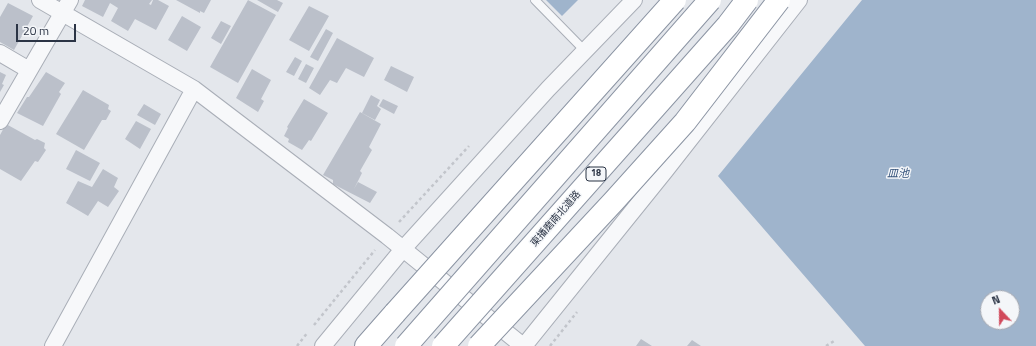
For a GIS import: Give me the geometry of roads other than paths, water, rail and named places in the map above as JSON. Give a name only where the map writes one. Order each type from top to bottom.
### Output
[{"type":"highway","points":[[366,346],[675,0]]},
{"type":"highway","points":[[406,346],[710,0]]},
{"type":"highway","name":"東播磨南北道路","points":[[443,346],[702,54],[747,0]]},
{"type":"highway","points":[[479,346],[685,122],[779,0]]},
{"type":"street","points":[[40,0],[66,6],[194,89],[403,249],[524,346],[665,171],[799,0]]},
{"type":"street","points":[[323,346],[403,249],[548,89],[634,0]]},
{"type":"street","points":[[0,121],[66,6]]},
{"type":"street","points":[[0,53],[29,70]]},
{"type":"street","points":[[53,346],[194,89]]},
{"type":"lane","points":[[535,0],[585,51]]},
{"type":"water","points":[[546,0],[578,0],[562,16]]},
{"type":"water","name":"皿池","points":[[862,0],[1036,0],[1036,346],[865,346],[718,176]]}]
